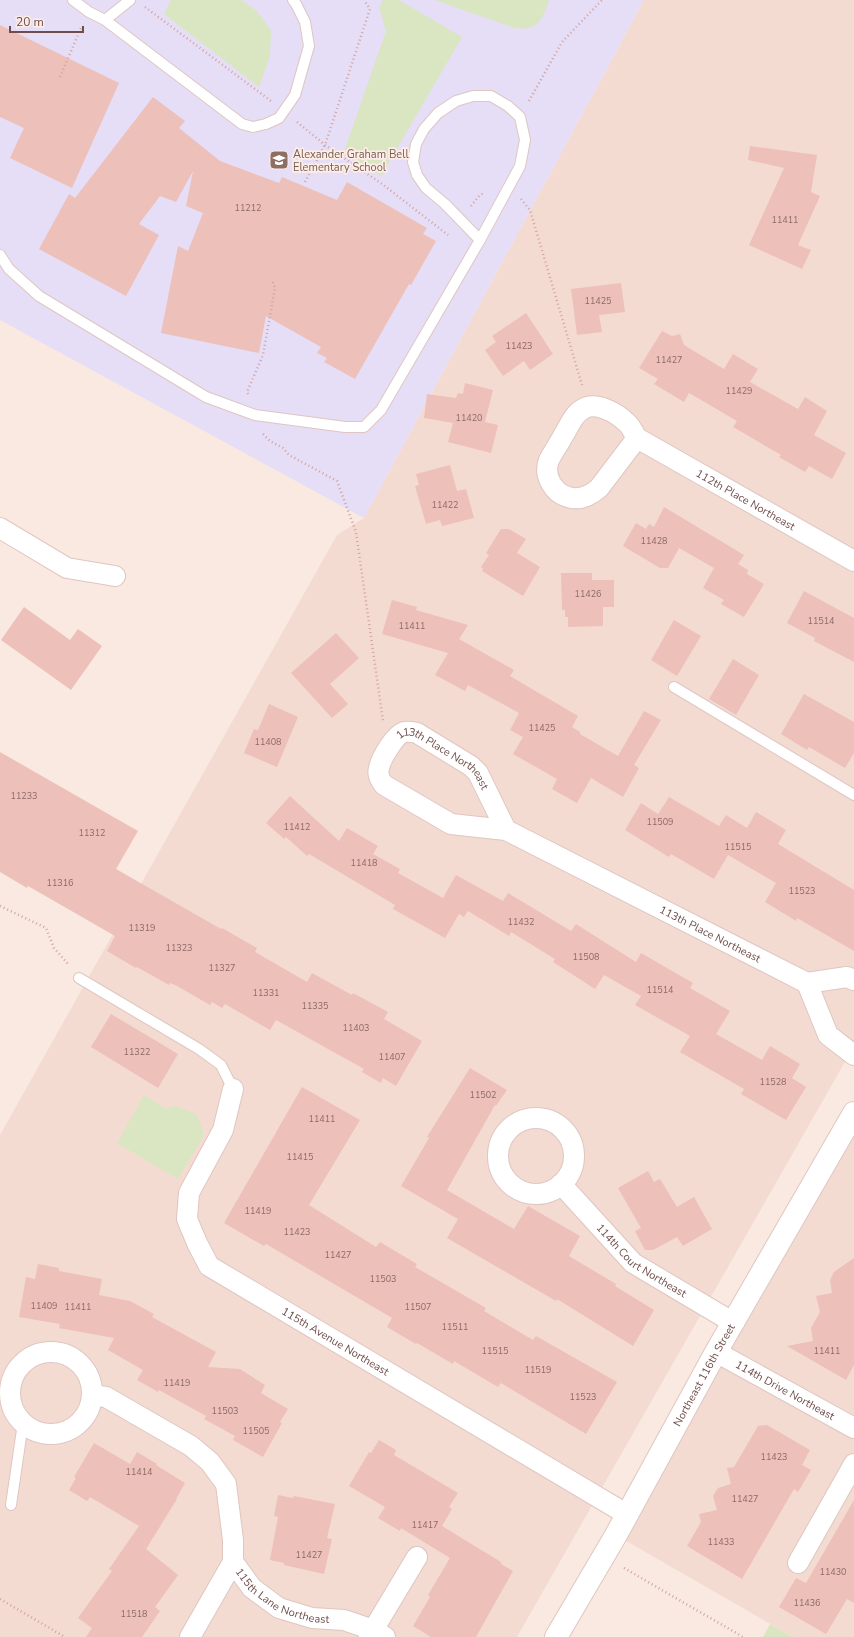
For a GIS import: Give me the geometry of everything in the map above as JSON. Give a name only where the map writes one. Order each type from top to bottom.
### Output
[{"type":"street","name":"112th Place Northeast","points":[[587,407],[595,406],[608,410],[628,423],[637,438],[854,561]]},
{"type":"street","points":[[587,407],[576,414],[549,461],[549,480],[554,488],[561,494],[569,498],[577,498],[593,493],[599,488],[637,438]]},
{"type":"street","points":[[0,528],[67,568],[115,576]]},
{"type":"street","name":"113th Place Northeast","points":[[506,830],[478,774],[471,766],[417,733],[410,731],[404,732],[395,738],[379,767],[379,778],[384,785],[451,824],[506,830],[807,983]]},
{"type":"street","points":[[854,980],[847,977],[807,983],[828,1035],[854,1055]]},
{"type":"street","name":"115th Avenue Northeast","points":[[233,1089],[223,1130],[189,1193],[187,1219],[209,1266],[628,1514]]},
{"type":"street","name":"Northeast 116th Street","points":[[556,1637],[628,1514],[716,1352],[854,1114]]},
{"type":"street","name":"114th Court Northeast","points":[[562,1184],[633,1263],[734,1323]]},
{"type":"street","name":"114th Drive Northeast","points":[[716,1352],[854,1428]]},
{"type":"street","points":[[46,1353],[58,1353],[69,1357],[79,1364],[86,1373],[90,1383],[92,1395],[90,1406],[84,1417],[77,1425],[67,1431],[55,1434],[44,1434],[23,1424],[16,1415],[10,1392],[12,1381],[17,1370],[25,1362],[35,1356],[46,1353]]},
{"type":"street","name":"115th Lane Northeast","points":[[92,1395],[113,1401],[191,1446],[210,1462],[226,1484],[233,1540],[233,1562],[252,1588],[279,1608],[312,1618],[344,1620],[376,1635]]},
{"type":"street","points":[[798,1563],[854,1464]]},
{"type":"street","points":[[376,1635],[417,1557]]},
{"type":"street","points":[[190,1637],[233,1562]]},
{"type":"lane","points":[[73,0],[89,12],[105,20],[242,124],[253,127],[266,124],[279,118],[295,95],[309,46],[305,22],[293,0]]},
{"type":"lane","points":[[105,20],[130,0]]},
{"type":"lane","points":[[0,254],[9,269],[39,296],[206,397],[255,415],[345,427],[364,427],[381,410],[480,240],[520,166],[525,140],[520,117],[508,106],[491,96],[473,96],[456,101],[438,113],[424,129],[416,144],[414,162],[417,175],[426,188],[461,220],[480,240]]},
{"type":"lane","points":[[674,687],[854,795]]},
{"type":"lane","points":[[79,978],[199,1049],[220,1065],[233,1089]]},
{"type":"lane","points":[[11,1505],[23,1424]]},
{"type":"path","points":[[305,182],[325,145],[370,9],[364,0]]},
{"type":"path","points":[[520,117],[562,42],[602,0]]},
{"type":"path","points":[[140,4],[284,111],[325,145],[382,184],[449,236],[480,195],[490,190],[506,192],[522,200],[530,210],[587,407]]},
{"type":"path","points":[[60,77],[89,12]]},
{"type":"path","points":[[272,280],[275,288],[263,356],[247,392],[262,432],[270,441],[283,448],[294,459],[337,482],[356,532],[383,722],[392,743]]},
{"type":"path","points":[[0,906],[46,928],[54,948],[79,978]]},
{"type":"path","points":[[604,1556],[743,1637]]},
{"type":"path","points":[[0,1600],[65,1637]]},
{"type":"shaded area","name":"Alexander Graham Bell Elementary School","points":[[0,0],[644,0],[364,518],[0,320]]},
{"type":"shaded area","points":[[644,0],[854,0],[854,1046],[517,1637],[0,1637],[0,1135],[337,535],[364,518]]},
{"type":"shaded area","points":[[854,1113],[854,1637],[793,1637],[616,1535]]},
{"type":"green space","points":[[171,0],[242,0],[257,11],[271,31],[270,56],[259,87],[164,14]]},
{"type":"green space","points":[[383,0],[399,0],[462,37],[381,176],[344,152],[386,31],[379,7]]},
{"type":"green space","points":[[435,0],[549,0],[544,14],[538,23],[529,28],[522,29],[514,28]]},
{"type":"green space","points":[[144,1095],[167,1109],[175,1105],[197,1115],[203,1130],[203,1137],[178,1179],[117,1143]]},
{"type":"green space","points":[[770,1624],[793,1637],[763,1637]]},
{"type":"building","points":[[0,25],[119,83],[72,188],[10,158],[24,128],[0,117]]},
{"type":"building","points":[[153,97],[185,121],[179,128],[220,161],[279,183],[282,177],[337,200],[347,182],[427,228],[423,234],[436,241],[411,285],[409,284],[355,379],[324,362],[327,358],[317,353],[321,347],[266,316],[259,353],[161,333],[178,246],[188,251],[203,213],[186,206],[193,171],[176,202],[160,196],[139,224],[159,235],[126,296],[39,249],[69,194],[75,198]]},
{"type":"building","points":[[750,146],[817,155],[811,192],[820,196],[798,245],[811,250],[802,269],[749,245],[784,168],[748,160]]},
{"type":"building","points":[[621,283],[625,312],[599,315],[602,332],[577,335],[571,289]]},
{"type":"building","points":[[526,313],[553,354],[530,370],[524,361],[503,376],[485,350],[496,342],[492,336]]},
{"type":"building","points":[[662,331],[672,336],[680,334],[684,345],[724,369],[733,354],[758,369],[750,382],[798,409],[805,397],[827,411],[814,435],[846,453],[832,479],[809,466],[805,472],[779,457],[781,455],[733,427],[737,421],[689,393],[684,402],[654,384],[658,379],[639,368]]},
{"type":"building","points":[[465,383],[493,390],[485,422],[498,425],[491,453],[448,442],[453,423],[424,418],[427,394],[456,398],[458,393],[463,394]]},
{"type":"building","points":[[450,465],[457,491],[466,489],[474,518],[442,526],[440,520],[426,524],[415,486],[419,485],[416,474]]},
{"type":"building","points":[[664,507],[744,555],[738,564],[748,570],[747,574],[764,584],[744,617],[721,604],[724,600],[703,588],[714,568],[679,548],[668,568],[660,568],[623,546],[636,523],[646,529],[649,524],[654,527]]},
{"type":"building","points":[[501,529],[509,529],[526,539],[517,553],[540,567],[523,596],[482,571],[483,569],[481,567],[489,555],[486,553]]},
{"type":"building","points":[[561,573],[592,573],[592,580],[614,580],[614,607],[603,607],[603,626],[568,627],[568,617],[565,617],[565,610],[562,610]]},
{"type":"building","points":[[804,591],[854,618],[854,662],[814,641],[815,638],[787,623]]},
{"type":"building","points":[[392,600],[417,607],[416,610],[468,625],[459,639],[514,670],[510,676],[578,716],[572,727],[580,732],[580,734],[618,756],[644,711],[661,720],[634,765],[639,768],[623,797],[591,778],[577,803],[552,789],[557,779],[513,754],[523,737],[510,730],[519,713],[468,685],[465,691],[435,675],[448,653],[382,634]]},
{"type":"building","points":[[24,607],[70,640],[78,629],[102,646],[71,690],[1,640]]},
{"type":"building","points":[[674,620],[701,636],[677,676],[651,660]]},
{"type":"building","points":[[336,633],[359,658],[330,684],[348,704],[332,718],[291,673]]},
{"type":"building","points":[[733,659],[759,675],[736,715],[709,699]]},
{"type":"building","points":[[804,694],[854,722],[854,753],[845,768],[809,747],[807,750],[781,734]]},
{"type":"building","points":[[269,704],[298,717],[277,767],[244,753],[254,729],[258,730]]},
{"type":"building","points":[[0,752],[138,831],[116,869],[257,948],[255,952],[307,982],[312,973],[352,995],[353,993],[388,1012],[384,1019],[422,1041],[396,1086],[383,1078],[381,1083],[362,1072],[364,1069],[276,1020],[270,1030],[225,1004],[222,1008],[212,1002],[210,1005],[177,986],[170,983],[169,985],[137,967],[136,968],[107,951],[115,936],[28,886],[27,888],[0,872]]},
{"type":"building","points":[[290,796],[339,841],[347,828],[378,846],[373,854],[400,869],[398,873],[443,898],[456,875],[503,901],[508,893],[571,931],[576,924],[636,962],[641,953],[693,983],[690,988],[730,1011],[716,1034],[762,1060],[770,1046],[800,1064],[792,1078],[806,1087],[786,1120],[741,1094],[744,1089],[680,1052],[690,1036],[635,1005],[641,996],[604,975],[595,989],[553,962],[555,959],[511,932],[509,936],[468,911],[464,917],[459,914],[445,938],[393,909],[395,905],[309,854],[307,856],[286,837],[284,839],[266,823]]},
{"type":"building","points":[[669,797],[719,826],[726,815],[747,828],[756,812],[786,830],[778,844],[854,890],[854,951],[797,918],[796,921],[765,902],[776,883],[728,855],[714,879],[671,854],[669,857],[625,830],[641,803],[658,814]]},
{"type":"building","points":[[111,1014],[178,1054],[158,1088],[91,1047]]},
{"type":"building","points":[[470,1068],[507,1090],[496,1106],[495,1105],[447,1190],[514,1229],[528,1206],[580,1236],[569,1256],[616,1284],[615,1286],[654,1310],[633,1346],[557,1299],[556,1301],[447,1238],[458,1219],[401,1186],[429,1138],[427,1137]]},
{"type":"building","points":[[302,1087],[360,1120],[309,1205],[376,1247],[380,1242],[417,1264],[415,1267],[486,1308],[484,1311],[533,1340],[536,1336],[617,1382],[586,1434],[501,1383],[498,1387],[454,1361],[453,1364],[417,1343],[416,1344],[387,1327],[392,1318],[266,1244],[264,1246],[224,1223]]},
{"type":"building","points":[[648,1171],[654,1182],[660,1179],[677,1207],[694,1197],[712,1229],[683,1246],[677,1237],[653,1250],[645,1250],[635,1231],[641,1228],[618,1188]]},
{"type":"building","points":[[854,1258],[854,1365],[846,1380],[787,1346],[813,1341],[811,1328],[820,1312],[816,1296],[832,1293],[830,1280],[834,1272]]},
{"type":"building","points":[[38,1264],[59,1268],[59,1271],[102,1279],[99,1295],[130,1301],[154,1314],[152,1317],[216,1352],[208,1367],[240,1369],[265,1385],[261,1393],[288,1409],[263,1457],[233,1440],[235,1436],[204,1419],[206,1416],[159,1390],[158,1392],[137,1380],[143,1370],[108,1350],[114,1338],[59,1328],[60,1324],[19,1317],[26,1277],[35,1279]]},
{"type":"building","points":[[767,1425],[810,1450],[802,1465],[811,1470],[798,1492],[794,1489],[742,1579],[687,1546],[701,1522],[699,1514],[717,1510],[713,1496],[718,1488],[731,1484],[727,1468],[734,1467],[758,1426]]},
{"type":"building","points":[[379,1440],[396,1450],[394,1455],[458,1493],[449,1507],[452,1509],[442,1526],[513,1571],[476,1637],[431,1637],[413,1626],[430,1597],[428,1595],[450,1558],[401,1528],[400,1531],[378,1518],[385,1507],[349,1486],[369,1452],[371,1453]]},
{"type":"building","points":[[94,1443],[130,1464],[137,1452],[185,1483],[177,1499],[146,1549],[178,1575],[155,1607],[160,1611],[142,1637],[86,1637],[92,1628],[78,1618],[112,1571],[109,1569],[139,1526],[90,1497],[87,1501],[69,1490],[76,1478],[74,1477]]},
{"type":"building","points":[[278,1495],[293,1498],[294,1496],[335,1504],[327,1538],[332,1539],[324,1574],[284,1565],[284,1563],[270,1560],[278,1517],[274,1516]]},
{"type":"building","points":[[854,1500],[854,1603],[847,1599],[826,1634],[779,1607],[796,1578],[806,1583]]},
{"type":"place","name":"Alexander Graham Bell Elementary School","points":[[279,160]]}]
